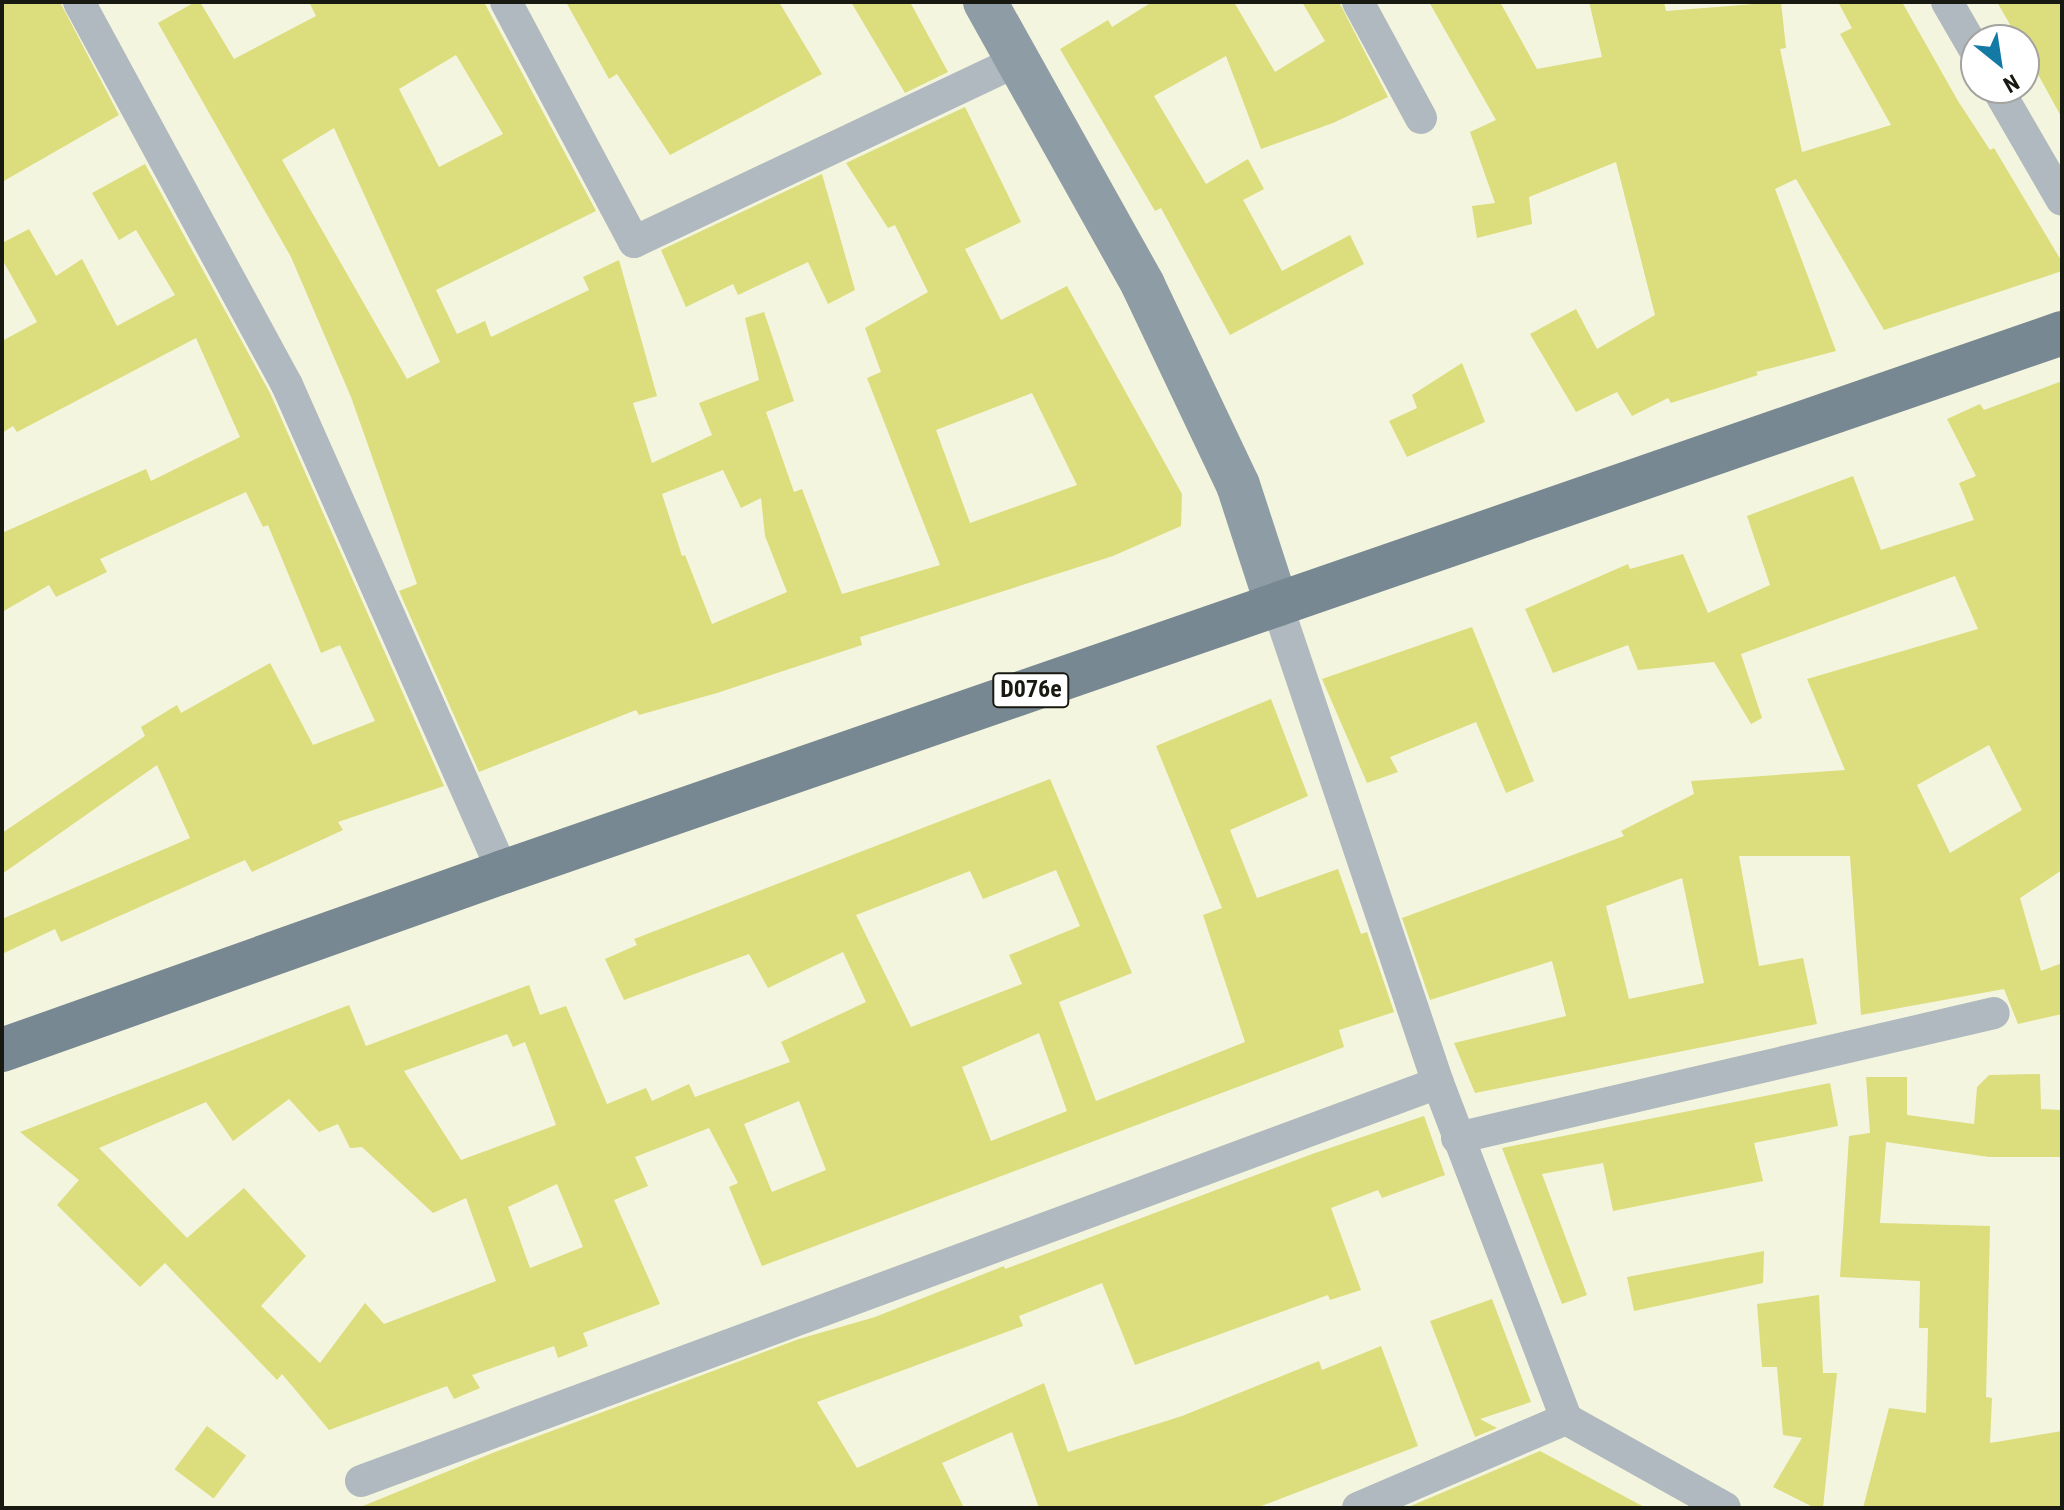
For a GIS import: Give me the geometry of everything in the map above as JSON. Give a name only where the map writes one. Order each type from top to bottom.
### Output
[{"type":"main road","points":[[985,2],[1143,285],[1238,485],[1277,605]]},
{"type":"main road","name":"D076e","points":[[2,1050],[503,872],[2062,333]]},
{"type":"street","points":[[79,2],[287,385],[503,872]]},
{"type":"street","points":[[506,2],[634,242],[1019,60]]},
{"type":"street","points":[[1358,2],[1421,118]]},
{"type":"street","points":[[1947,2],[1960,24]]},
{"type":"street","points":[[2006,104],[2062,200]]},
{"type":"street","points":[[1277,605],[1457,1138],[1566,1419],[1725,1508]]},
{"type":"street","points":[[1457,1138],[1994,1013]]},
{"type":"street","points":[[361,1481],[1438,1083]]},
{"type":"street","points":[[1358,1508],[1566,1419]]},
{"type":"building","points":[[2,2],[60,2],[119,115],[2,182]]},
{"type":"building","points":[[200,2],[234,59],[316,16],[309,2],[484,2],[596,211],[436,290],[457,334],[485,321],[491,337],[589,290],[583,277],[619,260],[657,396],[633,403],[652,463],[712,435],[699,403],[759,380],[745,318],[764,312],[794,401],[766,412],[794,492],[802,489],[842,594],[940,565],[867,378],[881,372],[865,328],[928,292],[895,225],[888,228],[846,163],[965,107],[1021,222],[965,249],[1001,320],[1067,286],[1182,494],[1181,526],[1113,556],[860,637],[862,645],[717,693],[639,715],[636,710],[479,772],[399,591],[417,584],[351,397],[291,257],[158,23]],"holes":[[[456,55],[503,134],[439,167],[399,89]],[[334,128],[440,362],[407,379],[282,160]],[[1032,393],[1077,485],[970,523],[936,430]],[[723,470],[741,508],[761,498],[765,536],[787,592],[712,624],[685,555],[682,556],[662,494]]]},
{"type":"building","points":[[566,2],[779,2],[822,74],[670,155],[617,74],[609,79]]},
{"type":"building","points":[[851,2],[910,2],[948,72],[905,93]]},
{"type":"building","points":[[1152,2],[1234,2],[1275,72],[1325,41],[1302,2],[1339,2],[1388,97],[1333,123],[1261,149],[1226,56],[1154,96],[1206,184],[1248,159],[1264,189],[1243,200],[1282,271],[1350,235],[1364,264],[1230,335],[1161,208],[1155,211],[1060,49],[1108,20],[1112,27]]},
{"type":"building","points":[[1429,2],[1500,2],[1537,69],[1602,57],[1589,2],[1664,2],[1666,11],[1781,2],[1786,48],[1780,49],[1802,152],[1891,125],[1840,34],[1852,28],[1838,2],[1902,2],[1958,101],[1990,150],[1994,148],[2062,262],[2062,271],[1884,330],[1796,179],[1775,189],[1836,351],[1756,372],[1758,375],[1671,403],[1668,398],[1632,416],[1617,392],[1576,412],[1530,334],[1576,309],[1597,349],[1655,315],[1616,162],[1529,197],[1532,224],[1477,238],[1472,206],[1495,203],[1470,132],[1496,120]]},
{"type":"building","points":[[1997,2],[2062,2],[2062,118],[2040,78],[2040,24],[2010,24]]},
{"type":"building","points":[[145,164],[270,393],[444,786],[338,822],[343,830],[252,872],[245,860],[61,942],[55,929],[2,954],[2,919],[190,838],[157,765],[2,874],[2,833],[145,736],[141,727],[177,705],[181,713],[270,663],[313,745],[375,721],[340,645],[321,653],[268,525],[263,527],[246,492],[100,559],[107,572],[56,597],[49,585],[2,612],[2,533],[146,469],[151,481],[240,437],[196,338],[17,432],[13,426],[2,433],[2,341],[37,322],[2,259],[2,243],[29,229],[56,276],[82,259],[117,326],[175,295],[136,230],[119,240],[92,193]]},
{"type":"building","points":[[822,174],[855,290],[828,304],[808,262],[738,295],[733,284],[686,307],[661,250]]},
{"type":"building","points":[[1462,363],[1485,422],[1407,457],[1389,421],[1417,408],[1412,395]]},
{"type":"building","points":[[2062,381],[2062,870],[2020,898],[2041,971],[2062,963],[2062,1014],[2018,1024],[2004,989],[1861,1015],[1850,856],[1739,856],[1759,966],[1803,958],[1817,1024],[1475,1093],[1454,1043],[1566,1016],[1552,961],[1430,1000],[1402,918],[1624,836],[1621,831],[1694,794],[1691,781],[1845,770],[1807,679],[1978,629],[1955,576],[1741,654],[1762,718],[1751,724],[1714,662],[1638,670],[1628,645],[1553,673],[1525,609],[1628,564],[1630,569],[1683,554],[1708,613],[1770,585],[1747,516],[1853,476],[1881,550],[1974,520],[1959,483],[1976,476],[1947,419],[1980,404],[1984,410]],"holes":[[[1989,745],[2022,810],[1950,853],[1917,785]],[[1682,878],[1704,983],[1629,999],[1606,906]]]},
{"type":"building","points":[[1472,627],[1534,781],[1506,793],[1476,722],[1390,757],[1398,772],[1367,783],[1322,679]]},
{"type":"building","points":[[1271,699],[1308,796],[1230,830],[1257,898],[1338,869],[1361,934],[1367,932],[1394,1012],[1339,1030],[1344,1047],[762,1266],[729,1187],[738,1183],[709,1128],[635,1157],[648,1186],[614,1200],[660,1304],[583,1333],[588,1346],[558,1358],[554,1346],[472,1375],[480,1388],[454,1399],[447,1386],[329,1430],[282,1374],[277,1380],[165,1263],[140,1287],[57,1205],[79,1180],[20,1132],[349,1005],[366,1046],[529,985],[540,1015],[566,1006],[607,1104],[646,1088],[652,1101],[689,1084],[695,1097],[790,1062],[781,1042],[866,1002],[843,952],[768,988],[749,954],[624,1000],[605,959],[637,945],[634,939],[1050,779],[1132,973],[1059,1002],[1096,1101],[1245,1042],[1203,915],[1222,908],[1156,746]],"holes":[[[1056,870],[1080,926],[1009,955],[1022,984],[911,1027],[856,915],[970,871],[983,899]],[[1039,1033],[1067,1111],[991,1141],[962,1067]],[[507,1034],[513,1047],[525,1042],[556,1125],[461,1160],[404,1071]],[[289,1099],[319,1132],[338,1124],[350,1148],[362,1147],[433,1213],[466,1198],[496,1281],[384,1324],[365,1303],[320,1363],[261,1306],[306,1256],[244,1188],[187,1238],[99,1148],[206,1102],[233,1141]],[[799,1101],[826,1170],[772,1192],[744,1124]],[[557,1184],[583,1247],[530,1268],[508,1207]]]},
{"type":"building","points":[[2040,1074],[2041,1109],[2062,1110],[2062,1157],[1989,1157],[1886,1142],[1880,1223],[1990,1226],[1986,1397],[1992,1398],[1990,1443],[2062,1431],[2062,1508],[1863,1508],[1889,1408],[1926,1413],[1928,1328],[1919,1328],[1920,1281],[1840,1277],[1849,1136],[1870,1133],[1866,1077],[1907,1077],[1907,1115],[1974,1124],[1977,1087],[1989,1075]]},
{"type":"building","points":[[1830,1083],[1838,1126],[1754,1143],[1763,1181],[1613,1211],[1603,1163],[1542,1174],[1587,1295],[1562,1304],[1502,1148]]},
{"type":"building","points":[[1424,1116],[1445,1175],[1382,1198],[1378,1190],[1331,1208],[1361,1290],[1330,1300],[1328,1295],[1135,1365],[1102,1283],[1019,1316],[1023,1326],[817,1402],[857,1468],[1044,1383],[1068,1452],[1182,1416],[1319,1361],[1322,1370],[1381,1346],[1418,1446],[1256,1508],[1039,1508],[1012,1432],[942,1463],[964,1508],[358,1508],[495,1452],[799,1339],[875,1317],[1004,1266],[1005,1269],[1315,1153]]},
{"type":"building","points":[[1764,1251],[1763,1283],[1634,1311],[1627,1277]]},
{"type":"building","points":[[1819,1295],[1823,1373],[1837,1373],[1823,1508],[1815,1508],[1773,1487],[1802,1438],[1783,1435],[1777,1367],[1762,1367],[1757,1304]]},
{"type":"building","points":[[1492,1299],[1531,1402],[1480,1419],[1497,1428],[1475,1437],[1430,1321]]},
{"type":"building","points":[[207,1426],[246,1455],[214,1499],[175,1469]]},
{"type":"building","points":[[1540,1451],[1646,1508],[1406,1508]]}]
